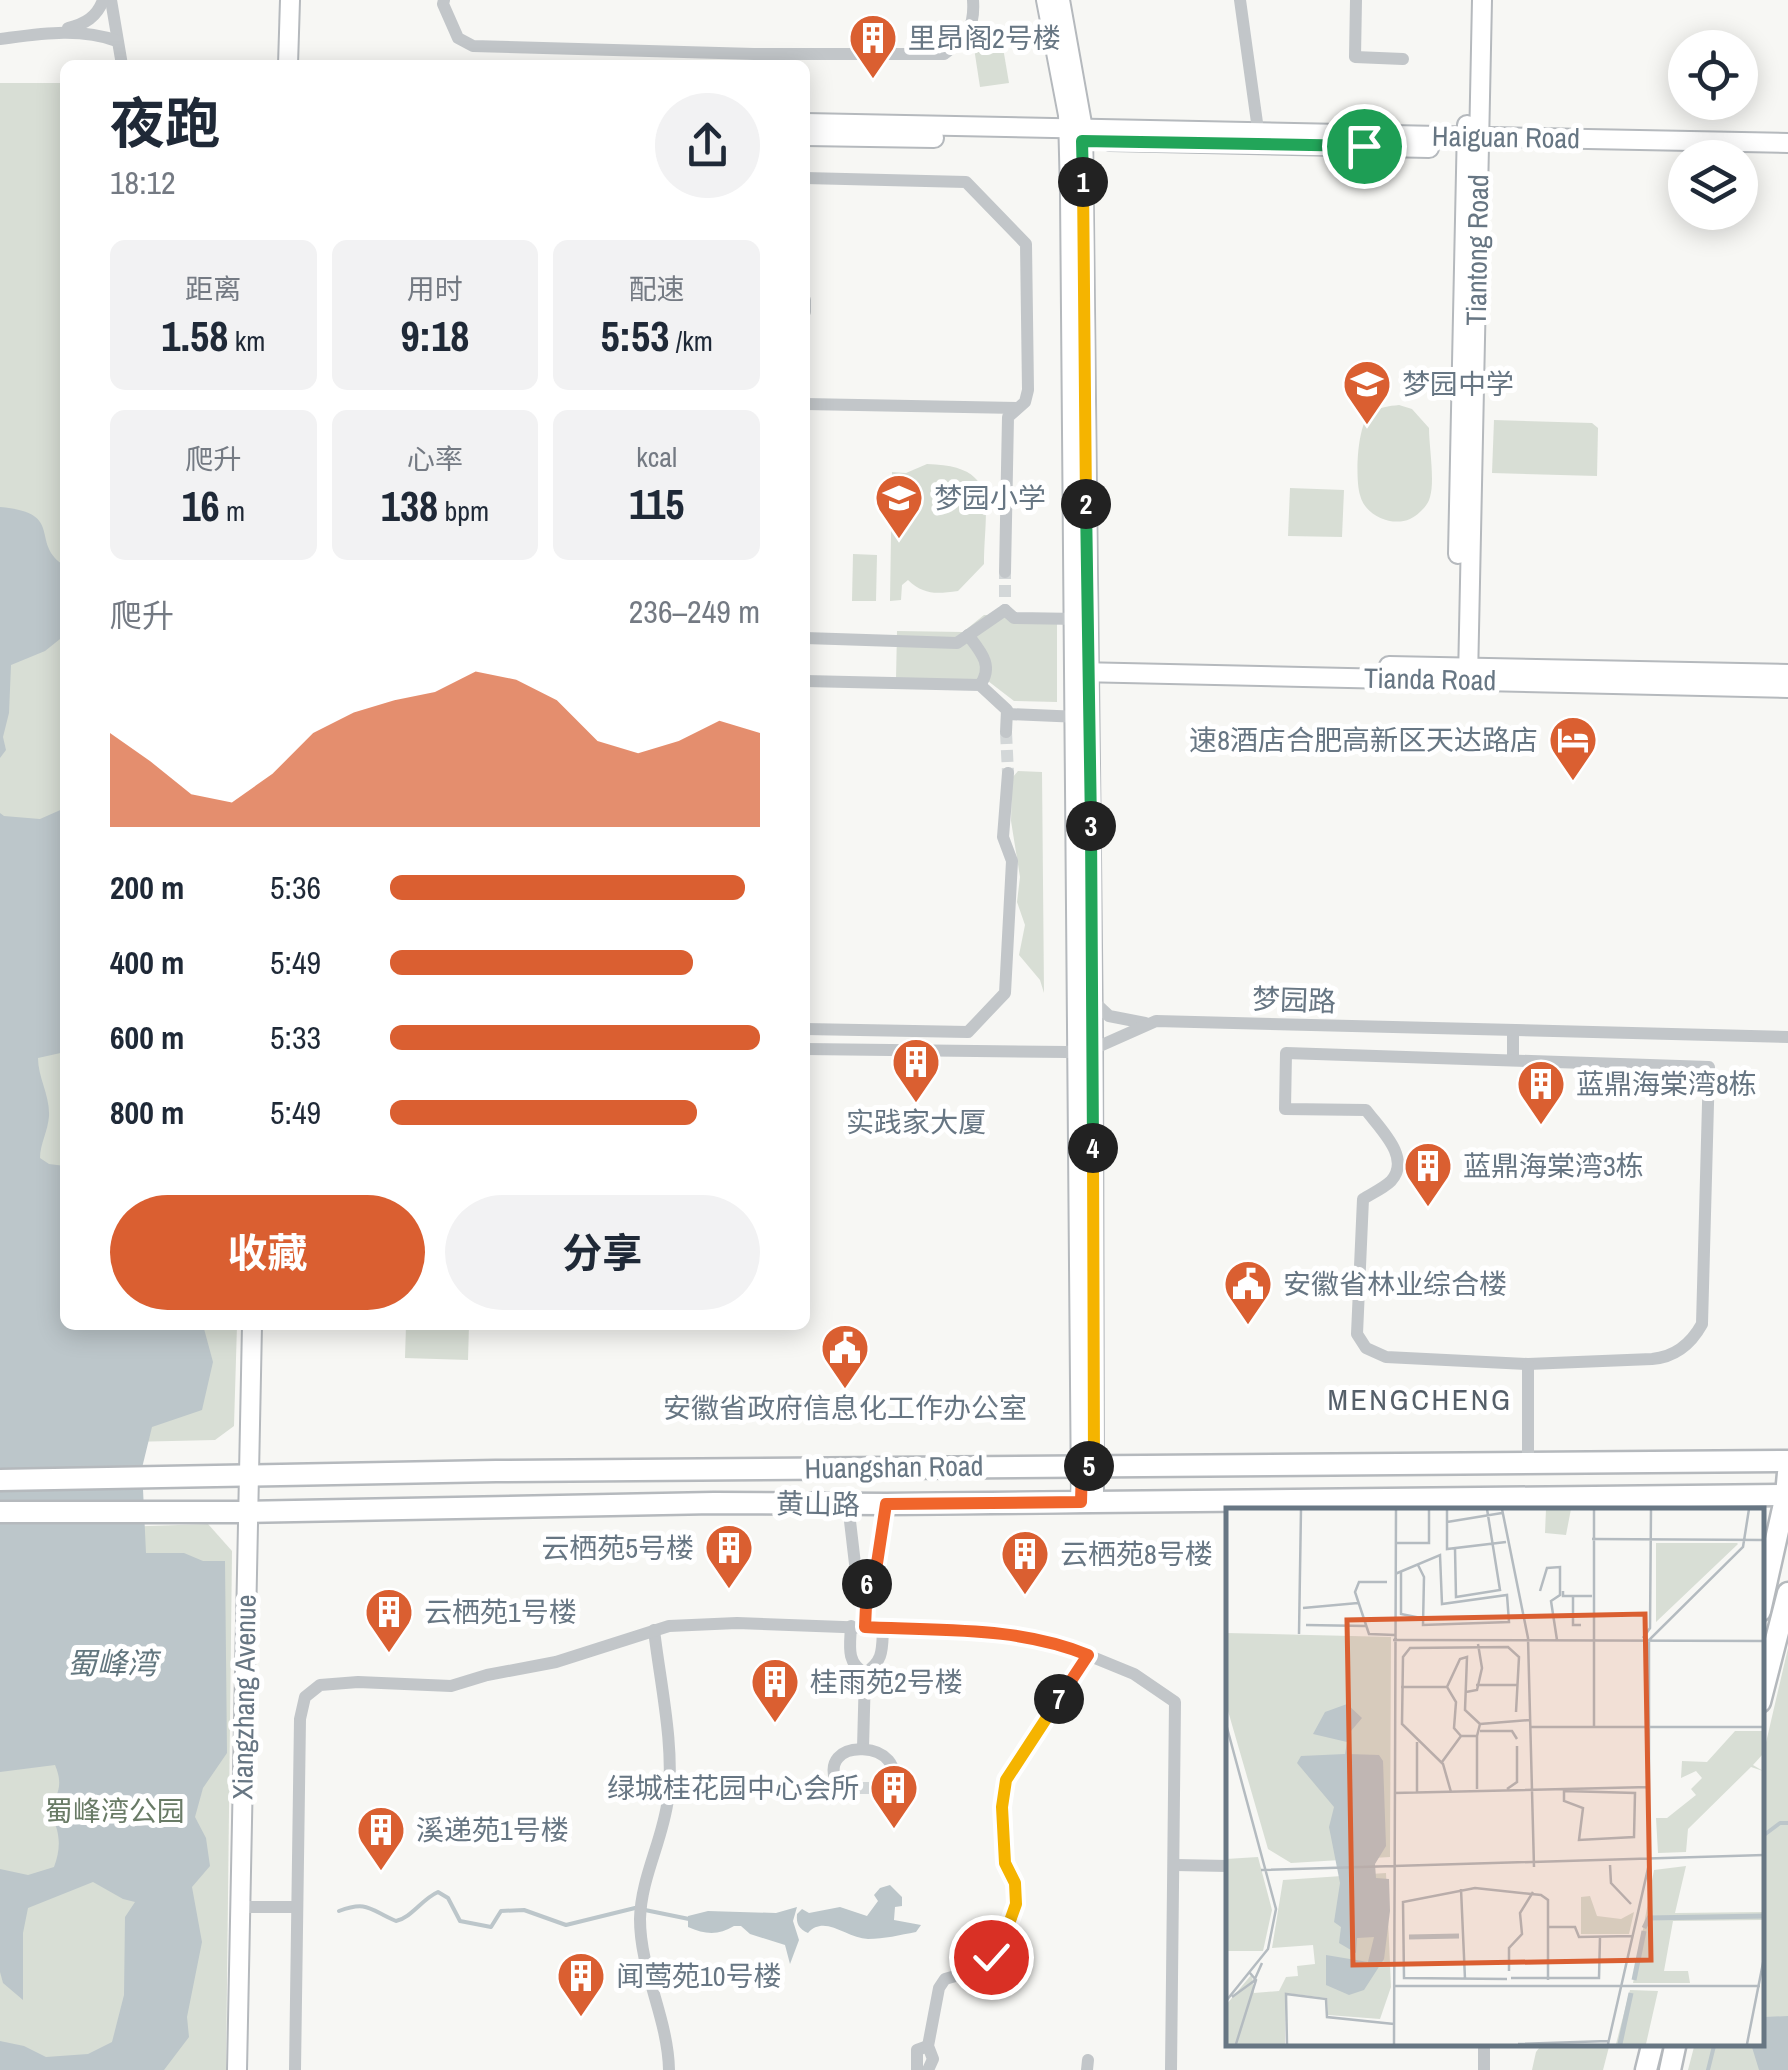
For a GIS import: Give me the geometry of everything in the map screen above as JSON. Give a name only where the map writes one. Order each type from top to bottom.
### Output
[{"type":"main road","name":"Huangshan Road","points":[[0,1480],[253,1474],[1788,1461]]},
{"type":"main road","points":[[1763,1599],[1787,1495],[1788,1473]]},
{"type":"main road","name":"黄山路","points":[[0,1512],[252,1512],[714,1502],[1550,1504],[1787,1495]]},
{"type":"main road","points":[[1763,1690],[1788,1593]]},
{"type":"main road","points":[[1646,2070],[1651,2045]]},
{"type":"main road","points":[[1670,2070],[1675,2045]]},
{"type":"street","points":[[0,39],[82,24],[107,0]]},
{"type":"street","points":[[107,0],[121,60]]},
{"type":"street","points":[[278,60],[279,0]]},
{"type":"street","points":[[288,60],[290,0]]},
{"type":"street","points":[[444,0],[458,38],[473,46],[754,60],[944,54],[960,43],[974,22],[973,0]]},
{"type":"street","points":[[1046,0],[1075,135]]},
{"type":"street","points":[[1060,0],[1075,135],[1088,1502]]},
{"type":"street","points":[[1240,0],[1259,138]]},
{"type":"street","points":[[1356,0],[1355,57],[1403,59]]},
{"type":"street","name":"Tiantong Road","points":[[1462,673],[1473,142],[1470,0]]},
{"type":"street","name":"Tiantong Road","points":[[1473,142],[1482,0]]},
{"type":"street","points":[[46,33],[96,34],[117,41]]},
{"type":"street","name":"Haiguan Road","points":[[810,123],[1075,135]]},
{"type":"street","name":"Haiguan Road","points":[[810,136],[1075,135],[1784,144]]},
{"type":"street","points":[[810,178],[966,182],[1026,244],[1028,390],[1025,402],[1008,417],[1005,572]]},
{"type":"street","points":[[810,404],[1018,408]]},
{"type":"street","points":[[810,638],[957,642],[1005,604],[1014,618],[1079,619]]},
{"type":"street","points":[[968,635],[988,666],[980,685]]},
{"type":"street","name":"Tianda Road","points":[[1080,666],[1788,674]]},
{"type":"street","name":"Tianda Road","points":[[1462,673],[1788,688]]},
{"type":"street","points":[[810,681],[980,685],[1008,714],[1081,717]]},
{"type":"street","points":[[1006,732],[1008,714]]},
{"type":"street","points":[[1081,717],[1093,1001],[1086,1049]]},
{"type":"street","points":[[810,1029],[968,1032],[1005,993],[1012,861],[1003,837],[1008,773]]},
{"type":"street","points":[[1093,1001],[1109,1016],[1148,1023]]},
{"type":"street","name":"梦园路","points":[[810,1050],[1086,1049],[1148,1023],[1788,1037]]},
{"type":"street","points":[[1513,1030],[1513,1060]]},
{"type":"street","points":[[1286,1052],[1709,1066],[1702,1324],[1696,1336],[1665,1358],[1528,1364],[1386,1357],[1366,1348],[1357,1334],[1363,1199],[1391,1181],[1398,1155],[1366,1110],[1285,1108],[1286,1052]]},
{"type":"street","name":"Xiangzhang Avenue","points":[[252,1330],[253,1474]]},
{"type":"street","name":"Xiangzhang Avenue","points":[[237,2070],[260,1330]]},
{"type":"street","points":[[1528,1364],[1528,1462]]},
{"type":"street","points":[[848,1504],[854,1564],[867,1582]]},
{"type":"street","points":[[865,1674],[853,1665],[850,1655],[867,1582],[876,1570],[886,1504]]},
{"type":"street","points":[[295,2070],[300,1719],[305,1696],[320,1685],[358,1682],[451,1686],[487,1674],[556,1662],[654,1630],[738,1623],[1004,1633],[1088,1655],[1134,1674],[1176,1702],[1171,2070]]},
{"type":"street","points":[[865,1674],[878,1666],[883,1628]]},
{"type":"street","points":[[654,1630],[669,1765],[668,1799],[642,1909],[648,1974],[668,2042],[669,2070]]},
{"type":"street","points":[[923,2067],[932,2050],[928,2046],[938,1988],[945,1979],[970,1972],[991,1957],[1016,1904],[1015,1883],[1005,1863],[1002,1807],[1006,1780],[1088,1655]]},
{"type":"street","points":[[863,1748],[865,1674]]},
{"type":"street","points":[[839,1788],[834,1772],[838,1758],[863,1748],[878,1751],[888,1762],[893,1774],[888,1788]]},
{"type":"street","points":[[1175,1865],[1226,1866]]},
{"type":"street","points":[[245,1906],[296,1907]]},
{"type":"street","name":"Xiangzhang Avenue","points":[[245,1906],[248,2070]]},
{"type":"green space","points":[[1000,30],[1009,83],[980,87],[972,35]]},
{"type":"green space","points":[[0,83],[60,83],[60,1330],[237,1330],[234,1426],[215,1440],[0,1445]]},
{"type":"green space","points":[[1399,405],[1412,409],[1429,428],[1432,482],[1429,500],[1422,510],[1410,519],[1395,522],[1367,509],[1358,487],[1358,465],[1360,440],[1370,414]]},
{"type":"green space","points":[[1494,420],[1592,423],[1598,428],[1597,476],[1492,473]]},
{"type":"green space","points":[[927,464],[951,466],[968,472],[978,481],[986,507],[984,564],[958,591],[931,592],[908,580],[902,585],[901,600],[890,601],[892,472],[906,473]]},
{"type":"green space","points":[[1290,488],[1344,490],[1342,537],[1288,536]]},
{"type":"green space","points":[[853,554],[877,555],[876,601],[852,601]]},
{"type":"green space","points":[[984,615],[1044,616],[1057,622],[1057,702],[1014,701],[988,681],[896,679],[897,631],[963,632]]},
{"type":"green space","points":[[1018,771],[1042,772],[1044,993],[1040,980],[1019,955],[1025,925],[1017,902],[1020,877],[1011,821],[1012,778]]},
{"type":"green space","points":[[406,1330],[469,1330],[468,1360],[405,1358]]},
{"type":"green space","name":"蜀峰湾公园","points":[[208,1524],[232,1551],[226,2070],[0,2070],[0,1531]]},
{"type":"green space","points":[[1788,1648],[1788,2070],[1688,2070],[1694,2045],[1763,2045],[1763,1755]]},
{"type":"green space","points":[[1541,2045],[1609,2045],[1603,2070],[1532,2070]]},
{"type":"water","points":[[0,507],[21,510],[40,522],[49,548],[60,562],[60,639],[45,651],[11,665],[9,713],[3,737],[6,750],[0,758]]},
{"type":"water","name":"蜀峰湾","points":[[60,810],[60,1053],[38,1058],[49,1116],[40,1158],[60,1165],[60,1330],[204,1330],[213,1362],[202,1410],[152,1427],[142,1468],[146,1553],[184,1553],[203,1561],[225,1561],[227,1753],[203,1788],[195,1817],[206,1838],[210,1866],[192,1887],[202,1942],[187,2017],[189,2037],[164,2070],[0,2070],[0,2041],[24,2046],[46,2057],[88,2054],[112,2042],[124,1995],[125,1917],[135,1902],[93,1882],[28,1908],[23,1933],[23,2000],[3,1983],[0,1869],[28,1875],[54,1867],[58,1852],[55,1824],[48,1810],[59,1783],[55,1765],[0,1772],[0,813],[40,819]]},
{"type":"water","points":[[890,1885],[902,1897],[902,1906],[895,1907],[894,1920],[921,1925],[916,1932],[868,1939],[829,1927],[808,1933],[800,1928],[797,1914],[802,1909],[809,1913],[840,1907],[867,1916],[878,1901],[874,1895]]},
{"type":"water","points":[[797,1907],[793,1921],[799,1940],[790,1964],[785,1945],[750,1934],[741,1926],[712,1933],[688,1927],[688,1916],[708,1911],[776,1913]]},
{"type":"water","points":[[1788,2016],[1788,2070],[1759,2070],[1751,2045],[1763,2045],[1764,2017]]},
{"type":"waterway","points":[[1763,1836],[1780,1823],[1788,1823]]},
{"type":"waterway","points":[[339,1911],[363,1906],[396,1921],[438,1892],[448,1898],[460,1921],[491,1927],[501,1911],[524,1910],[566,1925],[635,1908]]},
{"type":"waterway","points":[[645,1910],[689,1919]]},
{"type":"waterway","points":[[1708,2070],[1714,2045]]},
{"type":"tunnel","points":[[1005,572],[1005,597]]},
{"type":"tunnel","points":[[1006,732],[1008,773]]},
{"type":"tunnel","points":[[839,1788],[888,1788]]},
{"type":"place","name":"里昂阁2号楼","points":[[873,80]]},
{"type":"place","name":"梦园中学","points":[[1367,426]]},
{"type":"place","name":"梦园小学","points":[[899,540]]},
{"type":"place","name":"速8酒店合肥高新区天达路店","points":[[1573,782]]},
{"type":"place","name":"实践家大厦","points":[[916,1104]]},
{"type":"place","name":"蓝鼎海棠湾8栋","points":[[1541,1126]]},
{"type":"place","name":"蓝鼎海棠湾3栋","points":[[1428,1208]]},
{"type":"place","name":"安徽省林业综合楼","points":[[1248,1326]]},
{"type":"place","name":"安徽省政府信息化工作办公室","points":[[845,1390]]},
{"type":"place","name":"云栖苑5号楼","points":[[729,1590]]},
{"type":"place","name":"云栖苑8号楼","points":[[1025,1596]]},
{"type":"place","name":"云栖苑1号楼","points":[[389,1654]]},
{"type":"place","name":"桂雨苑2号楼","points":[[775,1724]]},
{"type":"place","name":"绿城桂花园中心会所","points":[[894,1830]]},
{"type":"place","name":"溪递苑1号楼","points":[[381,1872]]},
{"type":"place","name":"闻莺苑10号楼","points":[[581,2018]]},
{"type":"district","name":"MENGCHENG","points":[[1420,1400]]},
{"type":"route","points":[[991,1957],[1016,1904],[1015,1883],[1005,1863],[1002,1807],[1006,1780],[1088,1655],[1004,1633],[865,1627],[867,1582],[876,1570],[886,1504],[1081,1502],[1082,1466],[1094,1466],[1094,1037],[1082,141],[1364,146]]}]
